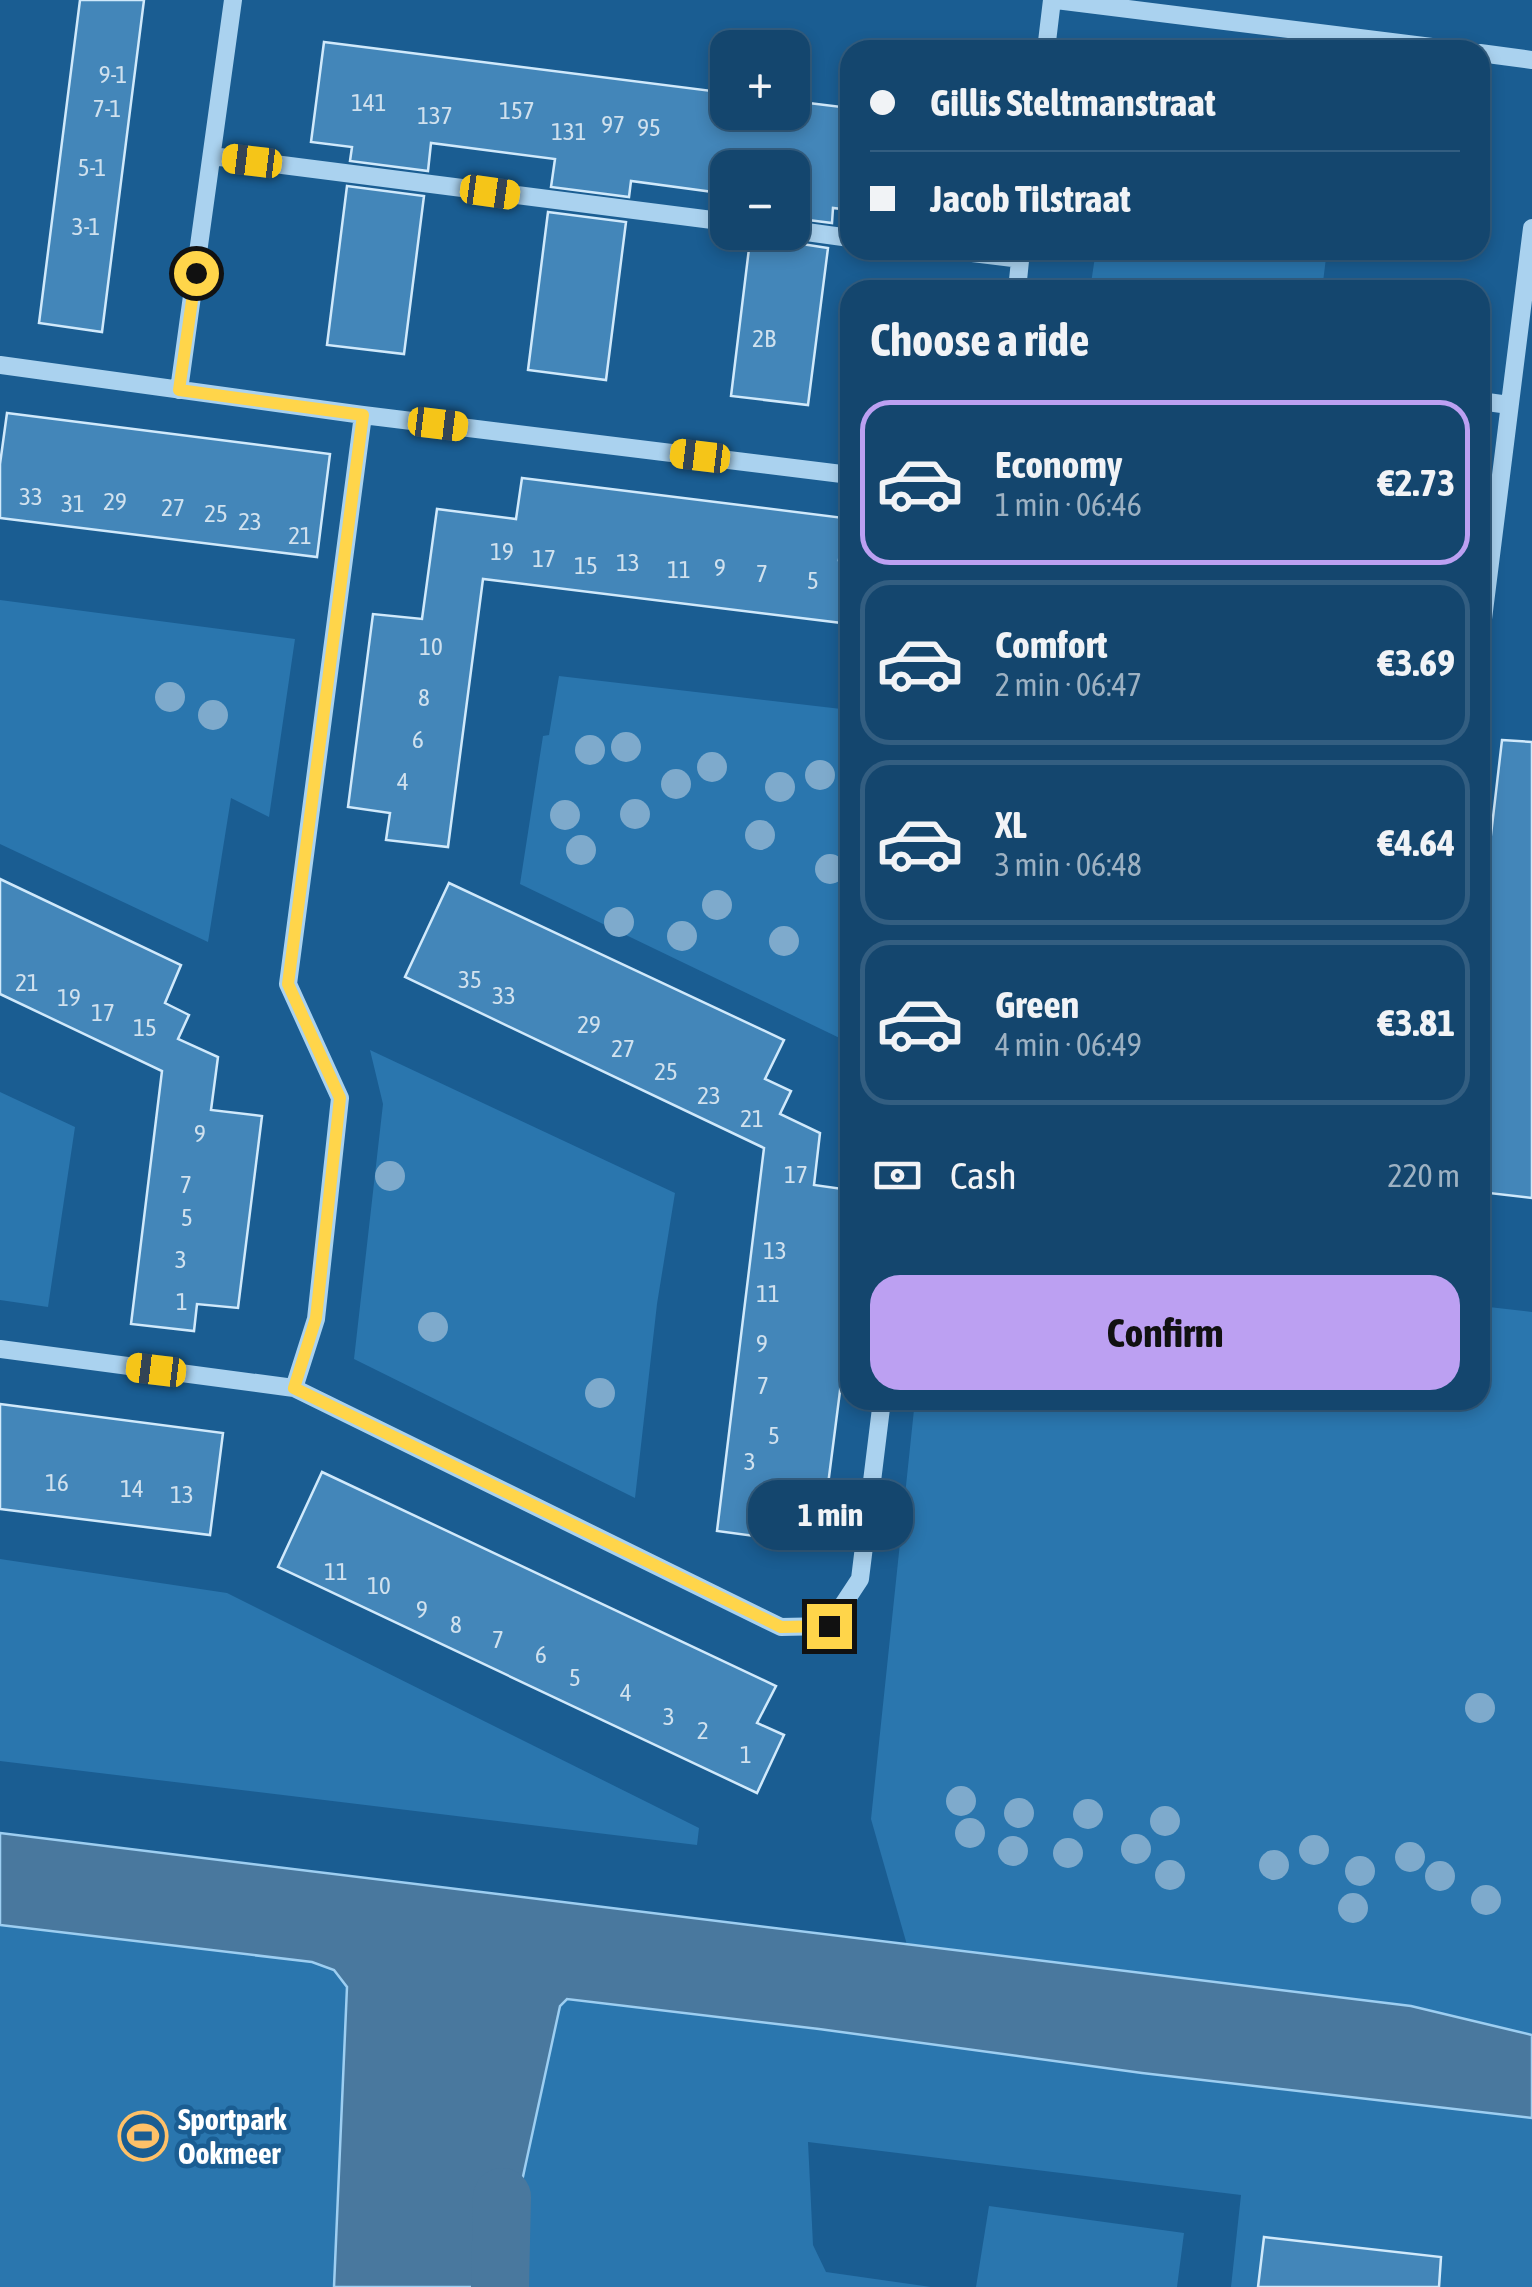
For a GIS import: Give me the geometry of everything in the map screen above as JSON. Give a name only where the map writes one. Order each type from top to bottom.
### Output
[{"type":"street","points":[[179,390],[234,0]]},
{"type":"street","points":[[1048,40],[1054,0],[1376,40]]},
{"type":"street","points":[[1490,54],[1532,60]]},
{"type":"street","points":[[212,156],[710,220]]},
{"type":"street","points":[[1490,561],[1532,228]]},
{"type":"street","points":[[810,232],[840,237]]},
{"type":"street","points":[[0,365],[363,415],[840,473]]},
{"type":"street","points":[[1490,402],[1509,405]]},
{"type":"street","points":[[294,1388],[316,1318],[340,1098],[288,984],[363,415]]},
{"type":"street","points":[[0,1350],[294,1388],[781,1627],[829,1626],[860,1579],[881,1410]]},
{"type":"shaded area","points":[[1094,260],[1326,260],[1323,280],[1092,280]]},
{"type":"shaded area","points":[[0,600],[295,639],[269,817],[231,798],[208,942],[0,844]]},
{"type":"shaded area","points":[[559,676],[840,709],[840,1038],[520,884],[543,736],[549,735]]},
{"type":"shaded area","points":[[370,1050],[675,1193],[657,1304],[635,1498],[354,1359],[383,1104]]},
{"type":"shaded area","points":[[0,1092],[75,1127],[48,1307],[0,1300]]},
{"type":"shaded area","points":[[1490,1307],[1532,1312],[1532,2043],[907,1945],[871,1819],[914,1410],[1490,1410]]},
{"type":"shaded area","points":[[0,1559],[227,1593],[699,1828],[697,1845],[0,1761]]},
{"type":"shaded area","points":[[0,1833],[1411,2006],[1532,2035],[1532,2118],[1142,2073],[567,1999],[560,2006],[499,2287],[334,2287],[347,1987],[334,1970],[312,1962],[0,1925]]},
{"type":"shaded area","name":"Sportpark Ookmeer","points":[[0,1925],[312,1962],[334,1970],[348,1988],[334,2287],[0,2287]]},
{"type":"shaded area","points":[[567,1999],[1532,2118],[1532,2287],[1231,2287],[1241,2195],[808,2142],[813,2245],[826,2272],[931,2287],[499,2287],[560,2006]]},
{"type":"shaded area","points":[[989,2206],[1184,2233],[1177,2287],[976,2287]]},
{"type":"building","points":[[80,0],[144,0],[102,332],[39,323]]},
{"type":"building","points":[[324,42],[710,91],[710,130],[810,130],[810,103],[840,107],[840,209],[833,208],[832,223],[810,220],[810,150],[710,150],[710,192],[631,181],[629,197],[551,187],[555,159],[431,143],[428,171],[350,161],[352,147],[311,142]]},
{"type":"building","points":[[347,186],[424,196],[404,354],[327,345]]},
{"type":"building","points":[[548,212],[626,222],[606,380],[528,370]]},
{"type":"building","points":[[810,245],[828,248],[808,405],[731,396],[749,250],[810,250]]},
{"type":"building","points":[[7,413],[330,454],[317,557],[0,518],[0,464]]},
{"type":"building","points":[[522,478],[840,518],[840,623],[483,579],[448,847],[386,840],[390,813],[348,807],[373,614],[422,619],[437,509],[516,519]]},
{"type":"building","points":[[1502,740],[1532,742],[1532,1198],[1490,1193],[1490,843]]},
{"type":"building","points":[[0,879],[181,965],[165,1003],[189,1015],[178,1039],[218,1057],[211,1110],[262,1116],[238,1308],[197,1304],[194,1331],[131,1324],[162,1071],[0,994]]},
{"type":"building","points":[[449,883],[784,1040],[765,1079],[791,1091],[780,1114],[820,1133],[814,1185],[840,1189],[840,1391],[824,1516],[782,1510],[778,1539],[717,1531],[764,1148],[405,977]]},
{"type":"building","points":[[0,1404],[223,1433],[210,1535],[0,1509]]},
{"type":"building","points":[[322,1472],[776,1686],[757,1723],[784,1735],[757,1793],[278,1567]]},
{"type":"building","points":[[1264,2237],[1441,2257],[1439,2287],[1258,2287]]},
{"type":"waterway","points":[[500,2287],[502,2197]]},
{"type":"place","name":"Sportpark Ookmeer","points":[[143,2136]]},
{"type":"route","points":[[196,273],[179,390],[363,415],[288,984],[340,1098],[316,1318],[294,1388],[781,1627],[829,1626]]}]
